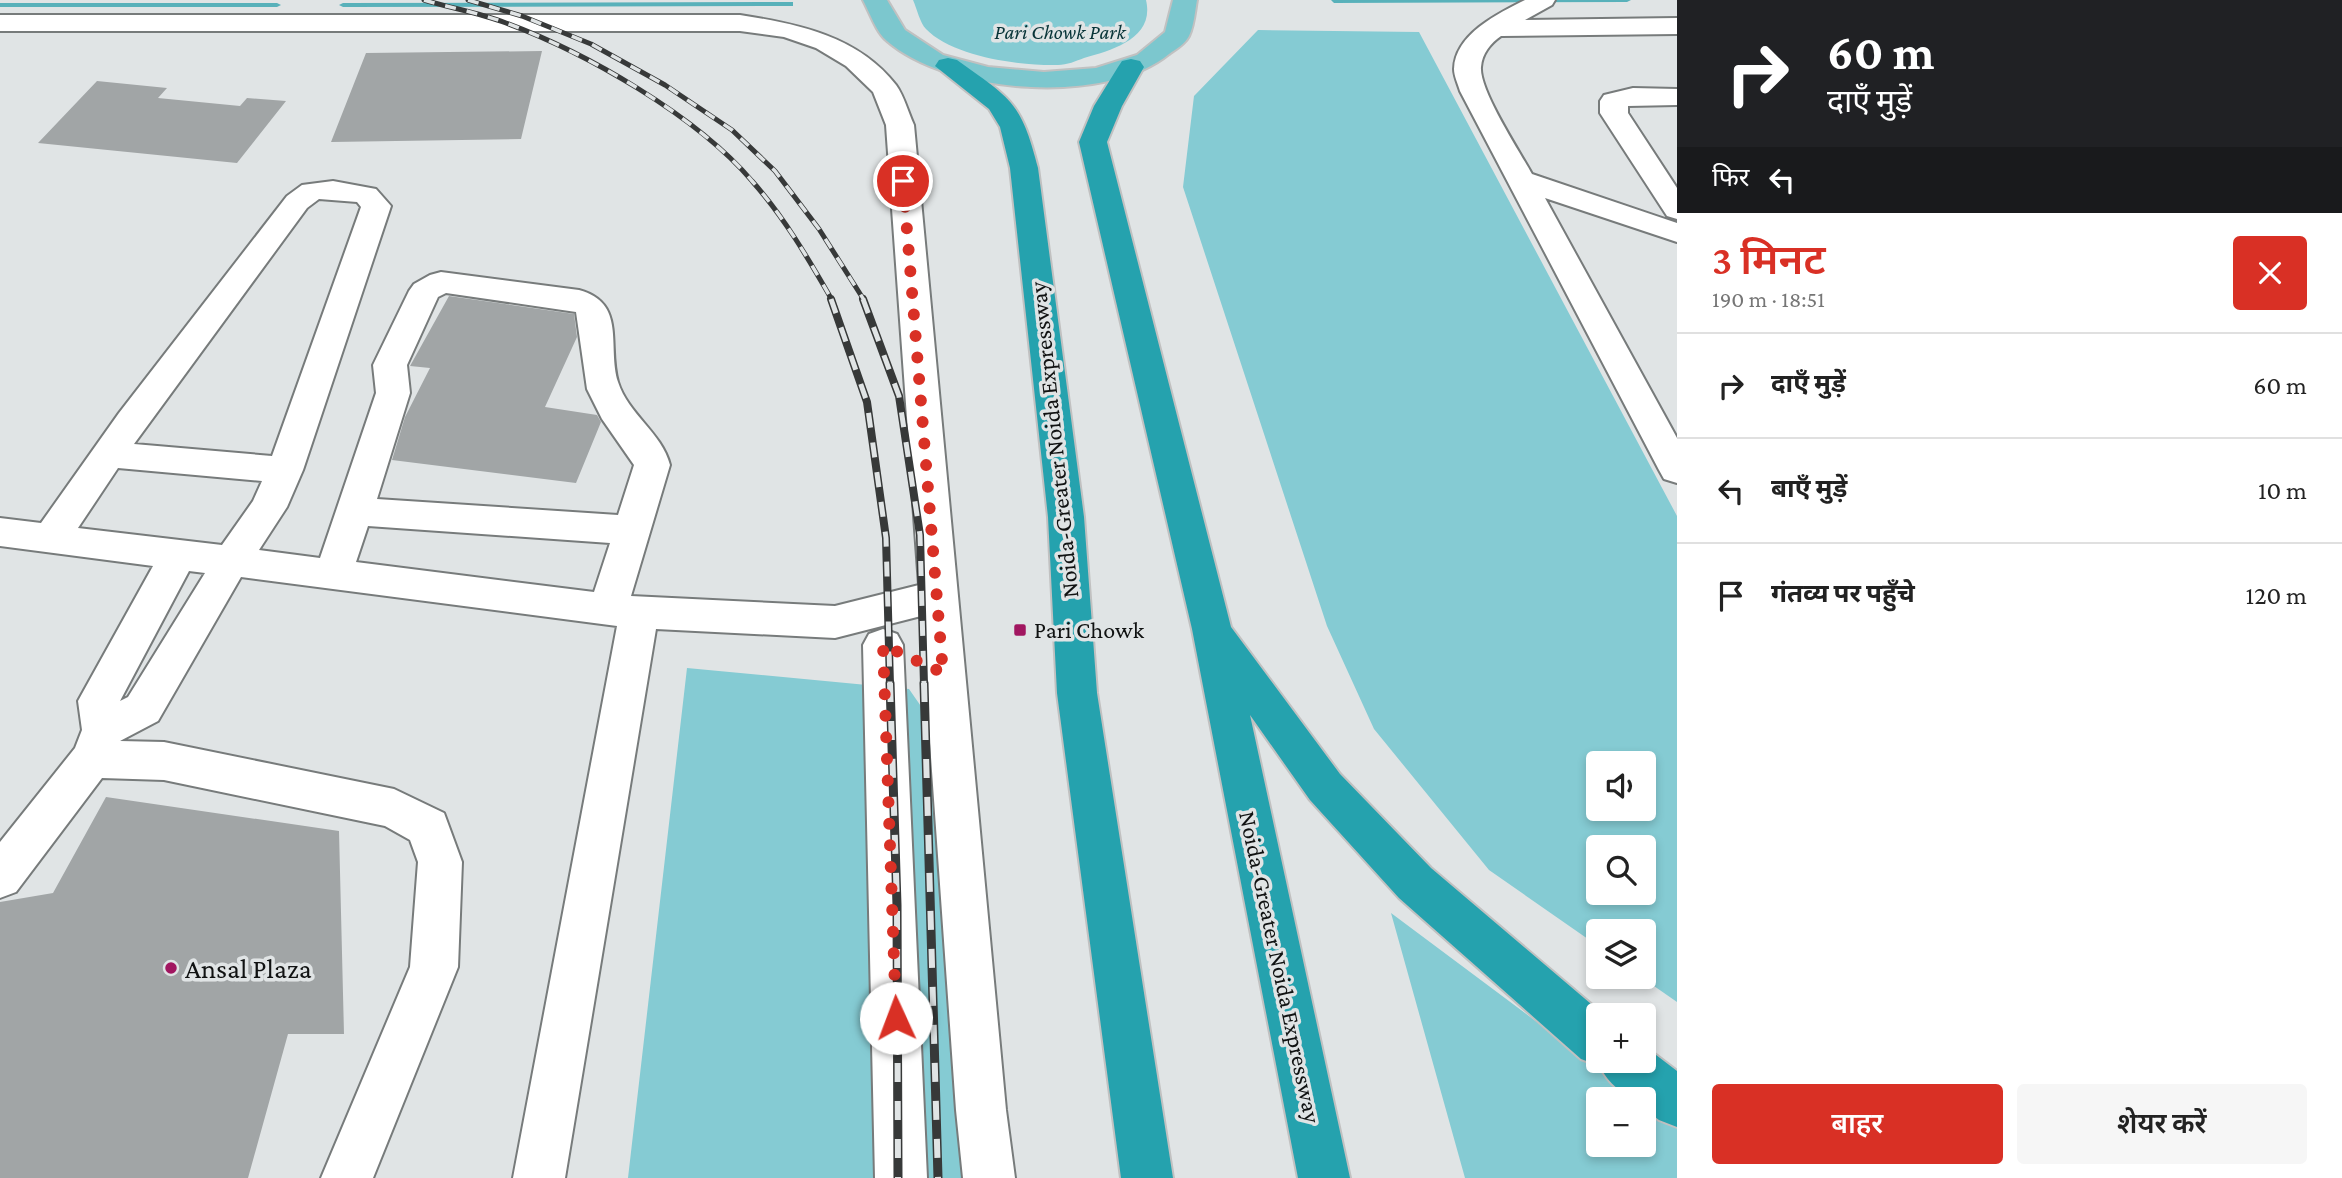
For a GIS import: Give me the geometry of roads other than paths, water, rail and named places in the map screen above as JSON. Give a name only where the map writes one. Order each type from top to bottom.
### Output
[{"type":"highway","name":"Noida-Greater Noida Expressway","points":[[948,66],[1000,104],[1014,127],[1024,168],[1066,517],[1077,693],[1147,1178]]},
{"type":"highway","name":"Noida-Greater Noida Expressway","points":[[1131,67],[1108,106],[1093,142],[1212,629],[1324,1178]]},
{"type":"highway","points":[[1212,629],[1325,787],[1415,883],[1586,1032]]},
{"type":"highway","points":[[1639,1073],[1677,1102]]},
{"type":"main road","points":[[854,0],[876,7],[891,33],[916,51],[948,66],[993,77],[1041,81],[1089,78],[1131,67],[1160,52],[1179,34],[1193,6]]},
{"type":"street","points":[[251,22],[287,0]]},
{"type":"street","points":[[1543,0],[1506,21],[1473,48],[1467,66],[1473,91],[1677,470]]},
{"type":"street","points":[[1506,21],[1677,26]]},
{"type":"street","points":[[0,23],[740,23],[789,30],[825,43],[855,60],[885,89],[900,125],[943,673],[989,1178]]},
{"type":"street","points":[[1677,97],[1633,96],[1614,101],[1614,113],[1677,210]]},
{"type":"street","points":[[1521,180],[1677,233]]},
{"type":"street","points":[[0,877],[97,744],[144,709],[232,560],[269,507],[285,470],[367,237],[376,206],[366,195],[333,190],[312,191],[297,202],[131,422],[51,538]]},
{"type":"street","points":[[334,573],[393,393],[390,365],[425,291],[441,282],[579,300],[590,305],[594,311],[600,379],[615,411],[650,457],[652,466],[632,530],[623,611],[539,1178]]},
{"type":"street","points":[[110,455],[285,470]]},
{"type":"street","points":[[355,511],[632,530]]},
{"type":"street","points":[[0,532],[623,611],[835,622],[937,596]]},
{"type":"street","points":[[97,744],[99,701],[179,554]]},
{"type":"street","points":[[835,622],[943,673]]},
{"type":"street","points":[[883,645],[901,1178]]},
{"type":"street","points":[[97,744],[164,761],[394,808],[428,827],[440,862],[434,967],[347,1178]]},
{"type":"waterway","points":[[1334,1],[1627,0]]},
{"type":"waterway","points":[[343,5],[790,4]]},
{"type":"waterway","points":[[0,5],[277,5]]},
{"type":"railway","points":[[424,0],[496,19],[537,35],[604,69],[671,110],[729,157],[764,195],[805,253],[832,300]]},
{"type":"railway","points":[[468,0],[522,16],[591,44],[665,85],[732,130],[775,171],[819,229],[864,300]]},
{"type":"railway","points":[[831,299],[867,402],[886,538],[890,685]]},
{"type":"railway","points":[[863,299],[899,396],[920,535],[924,685]]},
{"type":"railway","points":[[890,683],[897,905],[898,1178]]},
{"type":"railway","points":[[924,683],[938,1178]]},
{"type":"place","name":"Pari Chowk","points":[[1020,630]]},
{"type":"place","name":"Ansal Plaza","points":[[171,968]]},
{"type":"park label","name":"Pari Chowk Park","points":[[1060,32]]}]
